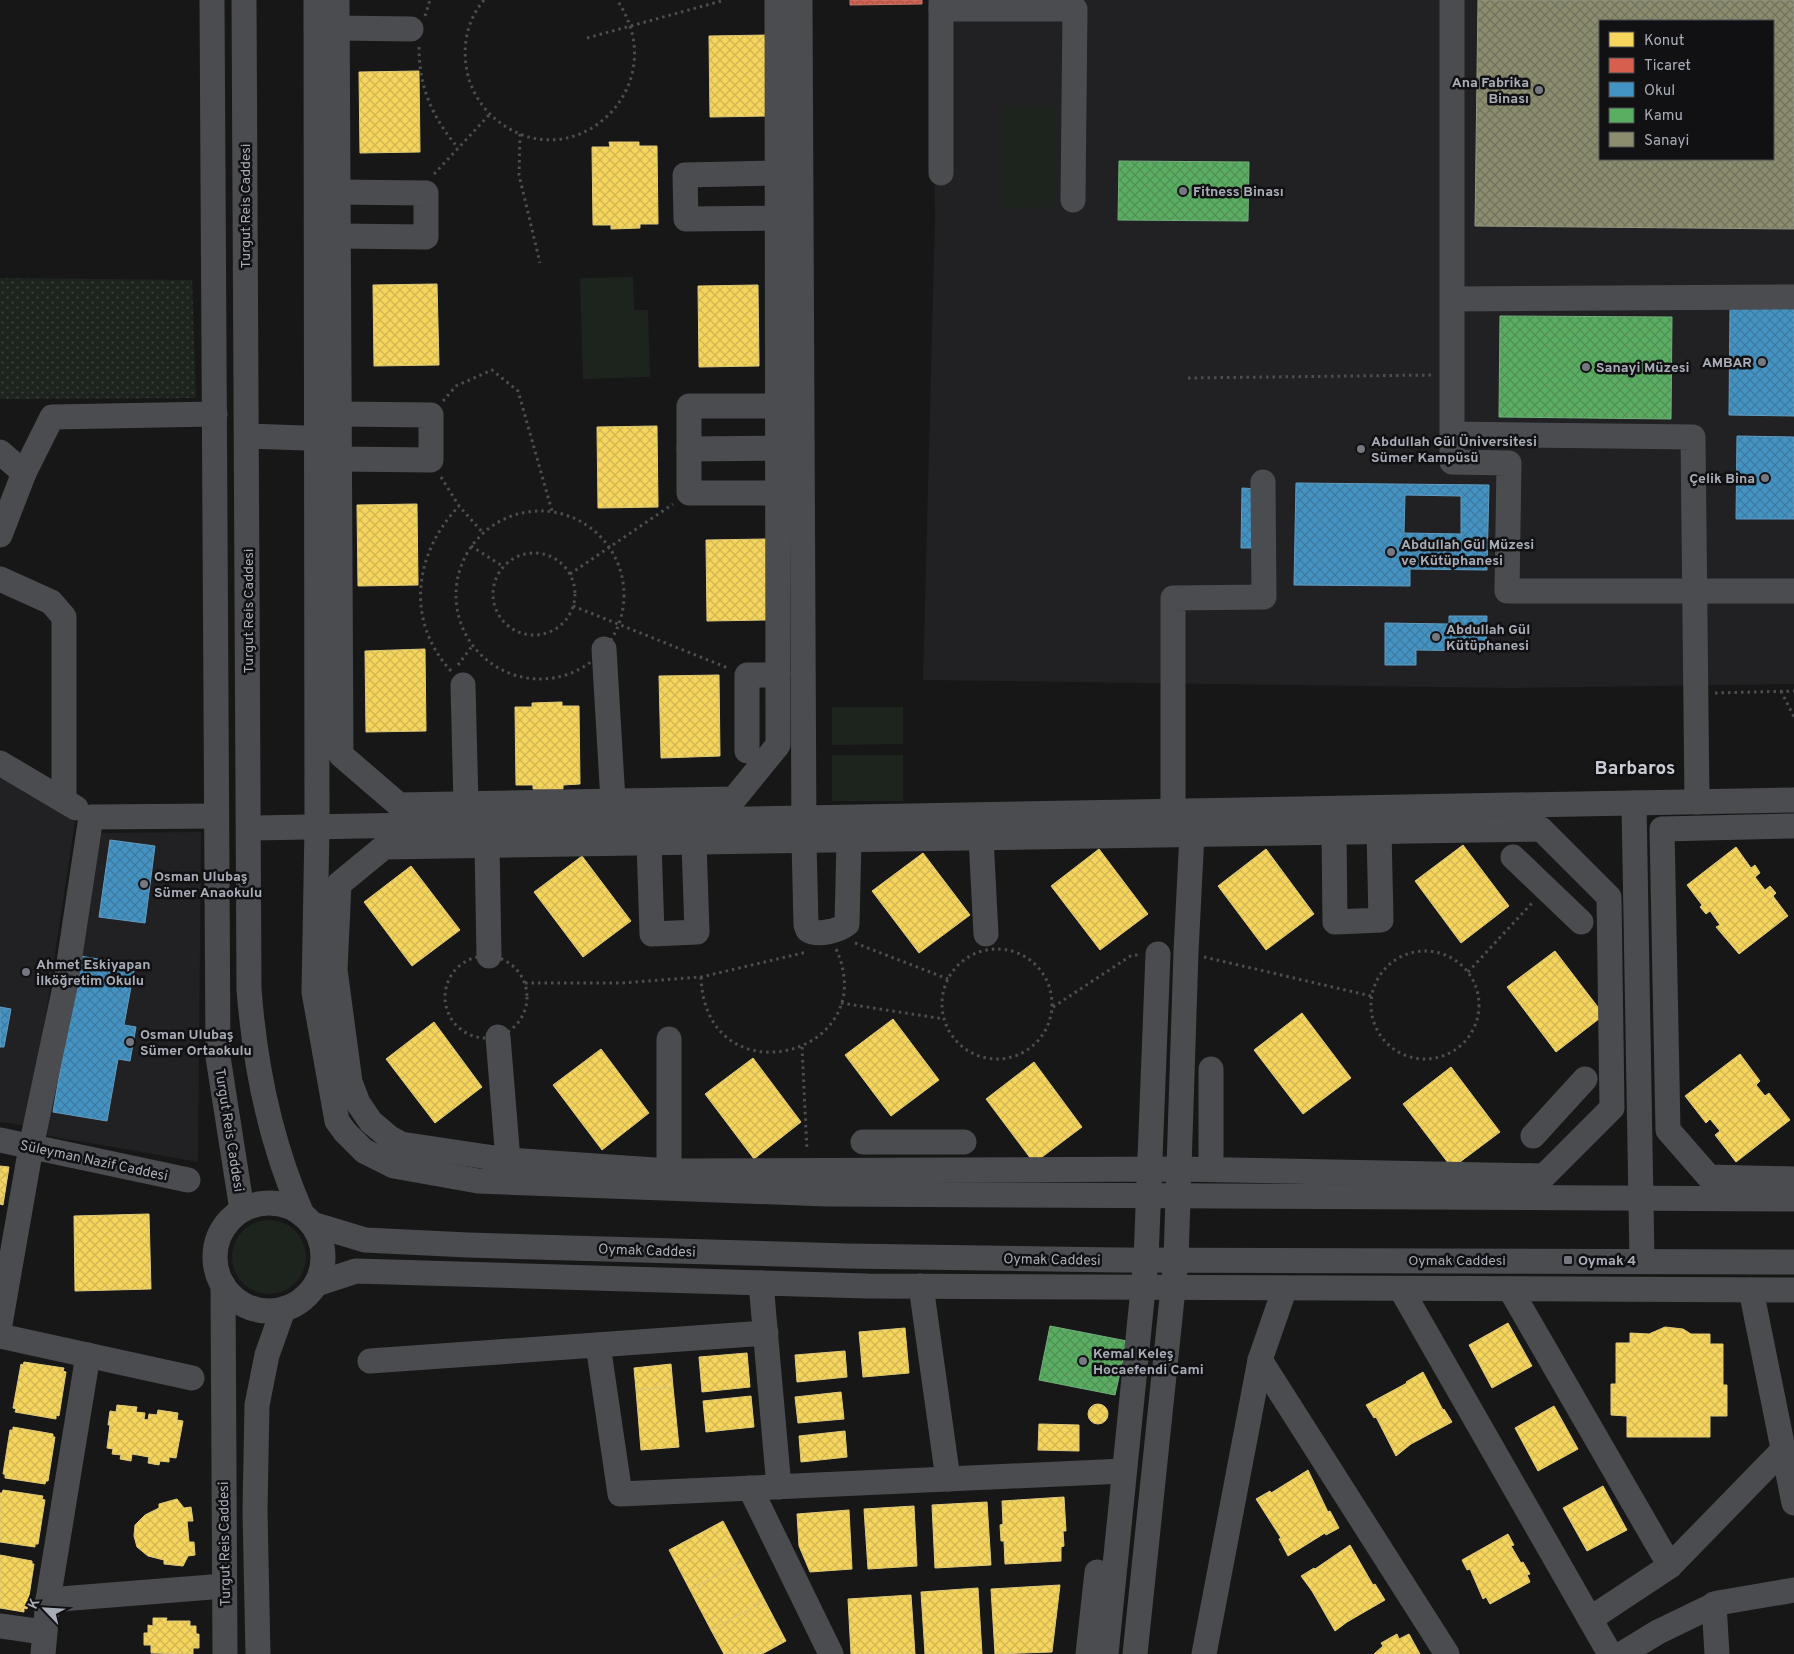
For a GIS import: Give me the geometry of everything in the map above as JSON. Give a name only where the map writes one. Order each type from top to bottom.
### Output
[{"type":"street","name":"Turgut Reis Caddesi","points":[[212,0],[218,1057],[242,1210]]},
{"type":"street","name":"Turgut Reis Caddesi","points":[[244,0],[249,989],[260,1082],[275,1144],[307,1219]]},
{"type":"street","points":[[316,0],[341,755],[400,805],[734,799],[778,746],[777,0]]},
{"type":"street","points":[[337,0],[339,414],[331,445],[317,827],[314,992],[337,1122],[354,1142],[378,1160],[410,1170],[478,1182],[827,1194],[1150,1198],[1794,1199]]},
{"type":"street","points":[[800,0],[806,925],[808,930],[814,933],[841,929],[847,924],[848,840]]},
{"type":"street","points":[[1452,0],[1452,462],[1509,463],[1508,591],[1794,591]]},
{"type":"street","points":[[941,173],[942,4],[1075,9],[1073,200]]},
{"type":"street","points":[[337,28],[418,30]]},
{"type":"street","points":[[778,173],[685,175],[686,220],[778,218]]},
{"type":"street","points":[[338,192],[426,193],[426,237],[338,236]]},
{"type":"street","points":[[1453,299],[1794,297]]},
{"type":"street","points":[[778,406],[689,406],[689,493],[778,493]]},
{"type":"street","points":[[0,535],[24,473],[52,417],[215,414]]},
{"type":"street","points":[[247,436],[331,445],[431,460],[431,415],[339,414]]},
{"type":"street","points":[[1453,434],[1692,437],[1697,802]]},
{"type":"street","points":[[689,448],[778,448]]},
{"type":"street","points":[[0,452],[24,473]]},
{"type":"street","points":[[1173,811],[1172,598],[1264,597],[1264,482]]},
{"type":"street","points":[[0,579],[51,602],[64,617],[64,801]]},
{"type":"street","points":[[604,649],[613,801]]},
{"type":"street","points":[[747,751],[747,675],[778,675]]},
{"type":"street","points":[[463,685],[466,804]]},
{"type":"street","points":[[0,763],[91,817],[216,816]]},
{"type":"street","points":[[249,828],[805,830],[848,840],[1541,829],[1609,897],[1612,1108],[1544,1176],[1210,1169],[669,1171],[508,1160],[400,1144],[379,1131],[371,1122],[358,1103],[350,1082],[335,970],[339,884],[384,847],[694,842],[805,830],[1173,811],[1794,800]]},
{"type":"street","points":[[1634,803],[1642,1260]]},
{"type":"street","points":[[0,1324],[31,1147],[66,982],[91,817]]},
{"type":"street","points":[[1794,826],[1662,829],[1668,1130],[1709,1177],[1794,1179]]},
{"type":"street","points":[[1334,832],[1335,922],[1381,920],[1379,831]]},
{"type":"street","points":[[1136,1654],[1176,1260],[1184,1003],[1192,834]]},
{"type":"street","points":[[981,838],[986,934]]},
{"type":"street","points":[[649,843],[652,934],[697,932],[694,842]]},
{"type":"street","points":[[487,845],[489,956]]},
{"type":"street","points":[[1513,857],[1581,922]]},
{"type":"street","points":[[1546,888],[1572,860]]},
{"type":"street","points":[[1636,941],[1664,942]]},
{"type":"street","points":[[1088,1654],[1144,1287],[1150,1198],[1158,954]]},
{"type":"street","points":[[1156,1001],[1184,1003]]},
{"type":"street","points":[[498,1037],[508,1160]]},
{"type":"street","points":[[669,1039],[669,1171]]},
{"type":"street","points":[[1210,1169],[1211,1068]]},
{"type":"street","points":[[1533,1136],[1585,1079]]},
{"type":"street","points":[[1558,1108],[1586,1134]]},
{"type":"street","name":"Süleyman Nazif Caddesi","points":[[0,1140],[188,1180]]},
{"type":"street","points":[[862,1142],[964,1142]]},
{"type":"street","points":[[914,1142],[914,1170]]},
{"type":"street","points":[[262,1204],[290,1207],[307,1219],[319,1236],[323,1250],[322,1271],[316,1284],[302,1300],[283,1310],[269,1312],[249,1308],[231,1296],[222,1284],[216,1265],[217,1243],[227,1224],[242,1210],[262,1204]]},
{"type":"street","name":"Oymak Caddesi","points":[[307,1219],[365,1240],[468,1246],[856,1256],[1146,1260],[1642,1260],[1794,1262]]},
{"type":"street","name":"Oymak Caddesi","points":[[316,1284],[356,1271],[921,1286],[1794,1290]]},
{"type":"street","points":[[761,1283],[779,1487]]},
{"type":"street","name":"Turgut Reis Caddesi","points":[[222,1284],[225,1654]]},
{"type":"street","points":[[921,1286],[948,1479]]},
{"type":"street","points":[[1204,1654],[1260,1360],[1285,1288]]},
{"type":"street","points":[[1401,1289],[1610,1654]]},
{"type":"street","points":[[1510,1289],[1670,1566]]},
{"type":"street","points":[[1751,1290],[1788,1456],[1794,1503]]},
{"type":"street","points":[[258,1654],[255,1511],[257,1405],[266,1355],[283,1310]]},
{"type":"street","points":[[370,1361],[766,1333]]},
{"type":"street","points":[[0,1336],[192,1378]]},
{"type":"street","points":[[598,1345],[620,1494],[1116,1472]]},
{"type":"street","points":[[0,1626],[43,1643],[48,1600],[88,1355]]},
{"type":"street","points":[[1260,1360],[1447,1654]]},
{"type":"street","points":[[1590,1619],[1670,1566],[1788,1456]]},
{"type":"street","points":[[1106,1654],[1116,1472]]},
{"type":"street","points":[[750,1488],[831,1654]]},
{"type":"street","points":[[48,1600],[224,1586]]},
{"type":"street","points":[[1622,1654],[1658,1632],[1714,1604],[1794,1590]]},
{"type":"street","points":[[1714,1604],[1717,1654]]},
{"type":"path","points":[[430,0],[418,30],[419,65],[428,102],[442,129],[458,148]]},
{"type":"path","points":[[484,0],[473,17],[468,31],[465,61],[473,90],[490,114],[499,122],[520,134],[540,138],[560,138],[587,130],[609,115],[626,93],[635,67],[634,39],[631,26],[617,0]]},
{"type":"path","points":[[588,38],[725,0]]},
{"type":"path","points":[[434,174],[490,114]]},
{"type":"path","points":[[520,134],[519,175],[540,263]]},
{"type":"path","points":[[431,415],[456,386],[492,370],[518,391],[552,511]]},
{"type":"path","points":[[1188,378],[1453,375]]},
{"type":"path","points":[[431,460],[459,506],[482,533]]},
{"type":"path","points":[[570,574],[608,546],[689,493]]},
{"type":"path","points":[[459,506],[442,525],[429,550],[422,577],[421,605],[432,645],[438,658],[452,673],[472,646]]},
{"type":"path","points":[[539,510],[552,511],[578,519],[590,526],[608,546],[620,571],[624,598],[618,625],[604,649],[589,663],[571,673],[551,678],[531,679],[504,672],[472,646],[461,624],[456,600],[458,575],[471,546],[482,533],[503,518],[539,510]]},
{"type":"path","points":[[471,546],[504,567]]},
{"type":"path","points":[[539,554],[557,560],[570,574],[575,590],[574,606],[564,623],[548,633],[529,635],[517,632],[502,620],[494,602],[495,583],[504,567],[520,556],[539,554]]},
{"type":"path","points":[[574,606],[747,675]]},
{"type":"path","points":[[1696,693],[1794,691]]},
{"type":"path","points":[[1781,692],[1794,717]]},
{"type":"path","points":[[1468,972],[1546,888]]},
{"type":"path","points":[[848,944],[855,943],[948,979]]},
{"type":"path","points":[[701,977],[702,991],[708,1011],[719,1029],[729,1039],[741,1046],[768,1053],[782,1053],[802,1047],[820,1036],[830,1025],[841,1004],[844,986],[844,972],[835,946],[842,945]]},
{"type":"path","points":[[1006,949],[1022,955],[1036,965],[1049,984],[1052,1007],[1048,1024],[1040,1039],[1022,1054],[1000,1060],[983,1058],[967,1051],[951,1035],[944,1019],[942,1002],[948,979],[954,969],[972,955],[988,950],[1006,949]]},
{"type":"path","points":[[525,983],[622,982],[701,977],[816,950]]},
{"type":"path","points":[[1418,951],[1429,951],[1451,957],[1468,972],[1478,993],[1479,1004],[1475,1026],[1462,1045],[1453,1052],[1432,1060],[1415,1059],[1399,1053],[1382,1039],[1372,1018],[1372,996],[1378,980],[1388,966],[1397,959],[1418,951]]},
{"type":"path","points":[[1186,952],[1372,996]]},
{"type":"path","points":[[1052,1007],[1132,955],[1158,954]]},
{"type":"path","points":[[489,956],[507,962],[525,983],[527,1002],[525,1011],[515,1027],[498,1037],[479,1039],[461,1031],[448,1017],[445,1007],[445,988],[454,971],[470,959],[489,956]]},
{"type":"path","points":[[841,1004],[944,1019]]},
{"type":"path","points":[[802,1047],[808,1170]]},
{"type":"shaded area","name":"Abdullah Gül Üniversitesi Sümer Kampüsü","points":[[931,0],[1794,0],[1794,684],[1515,688],[923,680],[935,218]]},
{"type":"shaded area","points":[[1055,106],[1056,207],[1004,208],[1003,107]]},
{"type":"shaded area","points":[[633,277],[634,310],[648,310],[650,377],[583,379],[580,278]]},
{"type":"shaded area","points":[[0,278],[192,280],[196,398],[0,399]]},
{"type":"shaded area","points":[[832,707],[903,707],[903,744],[832,745]]},
{"type":"shaded area","points":[[832,755],[903,755],[903,801],[832,801]]},
{"type":"shaded area","name":"Ahmet Eskiyapan İlköğretim Okulu","points":[[0,770],[75,822],[29,1126],[0,1122]]},
{"type":"shaded area","name":"Osman Ulubaş Sümer Ortaokulu","points":[[201,832],[198,1162],[44,1135],[95,833]]},
{"type":"shaded area","points":[[262,1220],[276,1220],[290,1226],[300,1236],[306,1250],[304,1271],[290,1288],[276,1294],[262,1294],[248,1288],[238,1278],[232,1264],[232,1250],[238,1236],[248,1226]]},
{"type":"building: Konut","points":[[769,35],[770,116],[710,117],[709,36]]},
{"type":"building: Konut","points":[[419,71],[420,152],[360,153],[359,72]]},
{"type":"building: Konut","points":[[609,142],[639,142],[639,146],[657,146],[658,224],[640,224],[640,228],[611,229],[611,225],[593,225],[592,147],[610,147]]},
{"type":"building: Konut","points":[[437,284],[439,365],[374,366],[373,285]]},
{"type":"building: Konut","points":[[758,285],[759,366],[699,367],[698,286]]},
{"type":"building: Konut","points":[[657,426],[658,507],[598,508],[597,427]]},
{"type":"building: Konut","points":[[417,504],[418,585],[358,586],[357,505]]},
{"type":"building: Konut","points":[[766,539],[767,620],[707,621],[706,540]]},
{"type":"building: Konut","points":[[425,649],[426,731],[366,732],[365,651]]},
{"type":"building: Konut","points":[[719,675],[720,756],[661,758],[659,676]]},
{"type":"building: Konut","points":[[562,702],[562,706],[579,706],[580,784],[563,785],[563,789],[533,789],[533,785],[516,785],[515,707],[532,707],[532,703]]},
{"type":"building: Konut","points":[[1463,845],[1509,906],[1461,943],[1415,881]]},
{"type":"building: Konut","points":[[1736,847],[1751,868],[1755,865],[1760,873],[1755,877],[1765,890],[1770,886],[1776,893],[1773,896],[1788,916],[1739,954],[1716,927],[1720,925],[1710,911],[1706,914],[1700,907],[1702,905],[1687,885]]},
{"type":"building: Konut","points":[[1099,849],[1148,914],[1100,950],[1051,886]]},
{"type":"building: Konut","points":[[1266,849],[1314,914],[1266,950],[1218,886]]},
{"type":"building: Konut","points":[[923,853],[970,915],[919,953],[872,891]]},
{"type":"building: Konut","points":[[582,856],[631,921],[583,957],[534,892]]},
{"type":"building: Konut","points":[[411,866],[460,930],[412,966],[364,902]]},
{"type":"building: Konut","points":[[1555,951],[1604,1015],[1556,1052],[1507,987]]},
{"type":"building: Konut","points":[[1302,1013],[1351,1078],[1303,1114],[1254,1050]]},
{"type":"building: Konut","points":[[893,1019],[939,1080],[891,1116],[845,1055]]},
{"type":"building: Konut","points":[[434,1022],[482,1087],[435,1123],[386,1059]]},
{"type":"building: Konut","points":[[601,1049],[649,1113],[602,1150],[553,1085]]},
{"type":"building: Konut","points":[[1740,1054],[1760,1081],[1756,1085],[1765,1096],[1769,1093],[1790,1120],[1736,1162],[1715,1135],[1720,1131],[1710,1119],[1706,1123],[1685,1096]]},
{"type":"building: Konut","points":[[753,1058],[801,1122],[754,1159],[705,1094]]},
{"type":"building: Konut","points":[[1034,1062],[1082,1127],[1034,1163],[986,1099]]},
{"type":"building: Konut","points":[[1451,1067],[1500,1132],[1452,1168],[1403,1104]]},
{"type":"building: Konut","points":[[0,1166],[9,1167],[3,1205],[0,1204]]},
{"type":"building: Konut","points":[[149,1214],[151,1289],[75,1291],[74,1216]]},
{"type":"building: Konut","points":[[1508,1323],[1532,1366],[1492,1388],[1469,1345]]},
{"type":"building: Konut","points":[[1665,1327],[1683,1329],[1691,1334],[1710,1334],[1710,1344],[1723,1344],[1723,1385],[1727,1385],[1727,1416],[1710,1416],[1710,1437],[1627,1437],[1627,1416],[1611,1415],[1611,1384],[1616,1384],[1616,1343],[1630,1343],[1630,1333],[1649,1334]]},
{"type":"building: Konut","points":[[905,1328],[909,1373],[863,1377],[859,1332]]},
{"type":"building: Konut","points":[[845,1351],[847,1377],[797,1382],[795,1355]]},
{"type":"building: Konut","points":[[747,1353],[750,1387],[702,1392],[699,1357]]},
{"type":"building: Konut","points":[[24,1362],[64,1368],[63,1371],[66,1372],[59,1416],[56,1415],[56,1419],[15,1412],[16,1409],[13,1408],[21,1364],[23,1365]]},
{"type":"building: Konut","points":[[671,1364],[673,1387],[636,1390],[634,1368]]},
{"type":"building: Konut","points":[[1423,1372],[1443,1410],[1452,1422],[1411,1444],[1396,1456],[1376,1417],[1374,1418],[1366,1405],[1407,1383]]},
{"type":"building: Konut","points":[[673,1387],[679,1447],[641,1450],[636,1390]]},
{"type":"building: Konut","points":[[841,1392],[844,1419],[798,1423],[795,1397]]},
{"type":"building: Konut","points":[[751,1396],[754,1427],[706,1432],[703,1401]]},
{"type":"building: Konut","points":[[1098,1404],[1105,1407],[1108,1414],[1105,1421],[1098,1424],[1091,1421],[1088,1414],[1091,1407]]},
{"type":"building: Konut","points":[[117,1405],[137,1407],[136,1412],[145,1413],[144,1419],[148,1420],[149,1414],[157,1415],[158,1410],[178,1413],[177,1420],[183,1421],[176,1458],[169,1457],[169,1462],[160,1461],[159,1465],[148,1463],[149,1457],[132,1454],[131,1461],[120,1459],[121,1455],[112,1454],[113,1449],[107,1448],[110,1425],[108,1425],[110,1411],[116,1412]]},
{"type":"building: Konut","points":[[1554,1406],[1578,1449],[1538,1471],[1515,1428]]},
{"type":"building: Konut","points":[[1039,1424],[1079,1425],[1079,1451],[1038,1450]]},
{"type":"building: Konut","points":[[13,1427],[53,1434],[53,1437],[55,1437],[48,1481],[45,1484],[5,1478],[5,1474],[3,1474],[10,1430],[13,1430]]},
{"type":"building: Konut","points":[[845,1431],[847,1457],[801,1462],[799,1436]]},
{"type":"building: Konut","points":[[1308,1470],[1328,1512],[1330,1511],[1339,1528],[1326,1535],[1325,1533],[1288,1556],[1279,1539],[1281,1538],[1256,1499],[1270,1491],[1271,1493]]},
{"type":"building: Konut","points":[[1603,1486],[1627,1530],[1587,1551],[1563,1508]]},
{"type":"building: Konut","points":[[3,1490],[43,1496],[42,1499],[45,1500],[38,1544],[35,1544],[35,1547],[0,1542],[0,1493]]},
{"type":"building: Konut","points":[[1064,1497],[1066,1531],[1063,1531],[1064,1546],[1061,1547],[1061,1561],[1005,1564],[1004,1541],[1001,1541],[1000,1525],[1003,1524],[1002,1501]]},
{"type":"building: Konut","points":[[177,1499],[184,1508],[191,1507],[193,1521],[187,1521],[189,1542],[194,1542],[195,1555],[188,1556],[183,1566],[164,1564],[164,1560],[148,1556],[137,1547],[134,1536],[135,1525],[145,1515],[159,1508],[159,1504]]},
{"type":"building: Konut","points":[[987,1502],[991,1565],[935,1568],[932,1505]]},
{"type":"building: Konut","points":[[914,1506],[917,1566],[868,1569],[864,1509]]},
{"type":"building: Konut","points":[[849,1510],[852,1569],[810,1572],[799,1546],[797,1514]]},
{"type":"building: Konut","points":[[723,1521],[744,1561],[690,1590],[669,1550]]},
{"type":"building: Konut","points":[[1508,1534],[1514,1545],[1511,1546],[1530,1574],[1527,1575],[1530,1582],[1490,1604],[1486,1597],[1483,1599],[1470,1569],[1467,1570],[1462,1560]]},
{"type":"building: Konut","points":[[1350,1545],[1373,1585],[1375,1584],[1385,1600],[1335,1631],[1301,1576],[1315,1569]]},
{"type":"building: Konut","points":[[0,1555],[32,1561],[32,1564],[34,1564],[27,1609],[24,1608],[24,1612],[0,1608]]},
{"type":"building: Konut","points":[[744,1561],[765,1601],[711,1630],[690,1590]]},
{"type":"building: Konut","points":[[1060,1585],[1052,1652],[995,1654],[991,1589]]},
{"type":"building: Konut","points":[[978,1588],[982,1654],[925,1654],[921,1592]]},
{"type":"building: Konut","points":[[911,1595],[915,1654],[851,1654],[848,1599]]},
{"type":"building: Konut","points":[[765,1601],[786,1641],[762,1654],[724,1654],[711,1630]]},
{"type":"building: Konut","points":[[153,1618],[167,1618],[166,1621],[190,1621],[190,1626],[196,1626],[196,1634],[199,1634],[199,1648],[193,1648],[193,1654],[151,1653],[151,1645],[144,1645],[144,1633],[148,1633],[148,1625],[153,1626]]},
{"type":"building: Konut","points":[[1397,1634],[1399,1639],[1409,1634],[1420,1654],[1374,1654],[1383,1646],[1381,1643]]},
{"type":"building: Ticaret","points":[[850,0],[922,0],[922,4],[850,5]]},
{"type":"building: Okul","name":"AMBAR","points":[[1730,308],[1794,308],[1794,416],[1729,415]]},
{"type":"building: Okul","name":"Çelik Bina","points":[[1737,436],[1794,437],[1794,519],[1736,519]]},
{"type":"building: Okul","name":"Abdullah Gül Müzesi ve Kütüphanesi","points":[[1296,483],[1489,485],[1487,570],[1410,569],[1410,586],[1294,585]],"holes":[[[1405,495],[1461,496],[1461,534],[1404,533]]]},
{"type":"building: Okul","points":[[1242,488],[1258,489],[1257,548],[1241,548]]},
{"type":"building: Okul","name":"Abdullah Gül Kütüphanesi","points":[[1449,616],[1487,616],[1486,651],[1416,650],[1416,665],[1385,665],[1385,623],[1449,624]]},
{"type":"building: Okul","points":[[110,840],[155,846],[145,923],[99,917]]},
{"type":"building: Okul","points":[[80,956],[135,965],[124,1025],[136,1027],[130,1061],[118,1059],[107,1121],[53,1112]]},
{"type":"building: Okul","points":[[0,1007],[11,1009],[4,1047],[0,1047]]},
{"type":"building: Kamu","name":"Fitness Binası","points":[[1119,161],[1249,162],[1248,221],[1118,220]]},
{"type":"building: Kamu","name":"Sanayi Müzesi","points":[[1500,316],[1672,317],[1671,419],[1499,417]]},
{"type":"building: Kamu","name":"Kemal Keleş Hocaefendi Cami","points":[[1050,1326],[1127,1341],[1115,1395],[1039,1380]]},
{"type":"building: Sanayi","name":"Ana Fabrika Binası","points":[[1478,0],[1794,0],[1794,229],[1475,226]]},
{"type":"place","name":"Ana Fabrika Binası","points":[[1539,90]]},
{"type":"place","name":"Fitness Binası","points":[[1183,191]]},
{"type":"place","name":"AMBAR","points":[[1762,362]]},
{"type":"place","name":"Sanayi Müzesi","points":[[1586,367]]},
{"type":"place","name":"Abdullah Gül Üniversitesi Sümer Kampüsü","points":[[1361,449]]},
{"type":"place","name":"Çelik Bina","points":[[1765,478]]},
{"type":"place","name":"Abdullah Gül Müzesi ve Kütüphanesi","points":[[1391,552]]},
{"type":"place","name":"Abdullah Gül Kütüphanesi","points":[[1436,637]]},
{"type":"place","name":"Osman Ulubaş Sümer Anaokulu","points":[[144,884]]},
{"type":"place","name":"Ahmet Eskiyapan İlköğretim Okulu","points":[[26,972]]},
{"type":"place","name":"Osman Ulubaş Sümer Ortaokulu","points":[[130,1042]]},
{"type":"place","name":"Oymak 4","points":[[1568,1260]]},
{"type":"place","name":"Kemal Keleş Hocaefendi Cami","points":[[1083,1361]]},
{"type":"district","name":"Barbaros","points":[[1635,767]]}]
